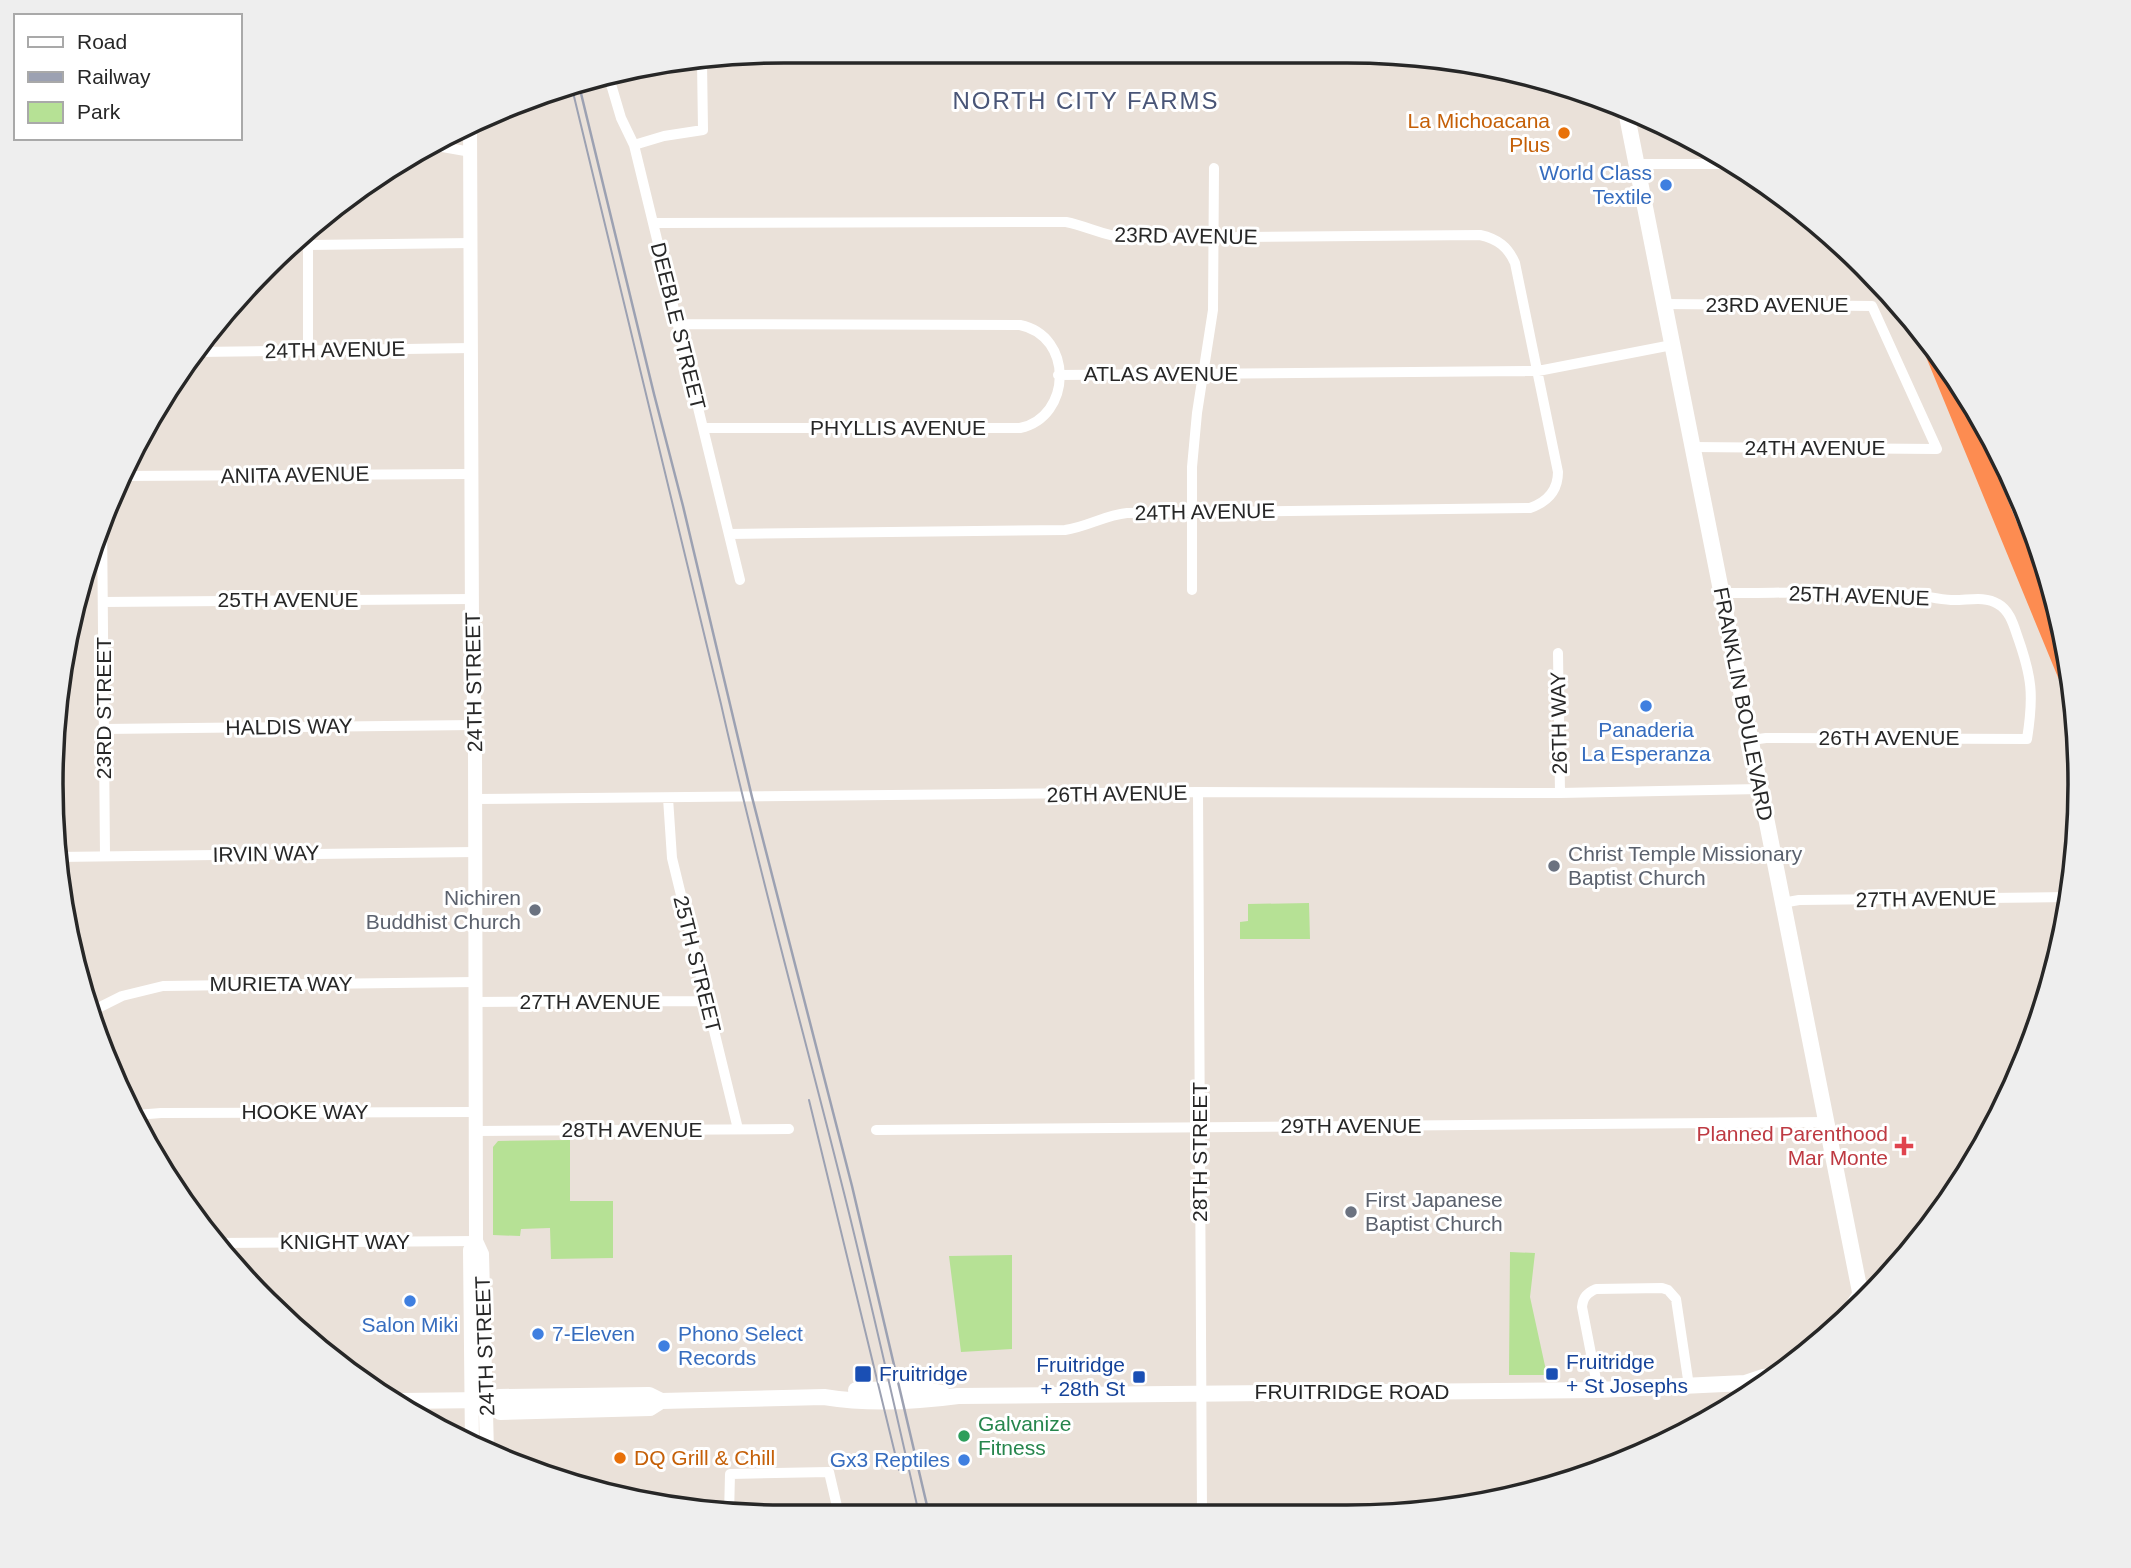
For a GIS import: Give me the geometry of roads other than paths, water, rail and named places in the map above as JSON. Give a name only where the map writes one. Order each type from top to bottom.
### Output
[{"type":"highway","points":[[1953,394],[2052,636]]},
{"type":"main road","name":"FRANKLIN BOULEVARD","points":[[1628,120],[1860,1291]]},
{"type":"main road","name":"FRUITRIDGE ROAD","points":[[412,1401],[479,1400],[500,1412],[650,1408],[662,1401],[824,1397],[846,1400],[925,1401],[958,1396],[1598,1390],[1745,1385]]},
{"type":"street","points":[[634,145],[664,136],[702,130],[702,68]]},
{"type":"street","name":"DEEBLE STREET","points":[[611,85],[621,118],[634,145],[740,580]]},
{"type":"street","name":"24TH STREET","points":[[470,135],[476,1241],[482,1254],[479,1400],[474,1435]]},
{"type":"street","points":[[446,148],[471,152]]},
{"type":"street","points":[[1636,164],[1714,164]]},
{"type":"street","points":[[1192,590],[1194,440],[1213,310],[1214,168]]},
{"type":"street","name":"23RD AVENUE","points":[[654,223],[1066,222],[1117,237],[1480,235],[1504,246],[1515,264],[1538,371]]},
{"type":"street","points":[[311,240],[471,243]]},
{"type":"street","points":[[308,243],[308,351]]},
{"type":"street","name":"23RD AVENUE","points":[[1664,304],[1872,306],[1937,449]]},
{"type":"street","name":"ATLAS AVENUE","points":[[678,324],[1020,325],[1039,332],[1048,339],[1057,357],[1058,375],[1538,371],[1672,345]]},
{"type":"street","name":"24TH AVENUE","points":[[207,352],[472,348]]},
{"type":"street","name":"24TH AVENUE","points":[[729,534],[1065,530],[1116,514],[1530,508],[1546,500],[1555,488],[1558,472],[1538,371]]},
{"type":"street","name":"PHYLLIS AVENUE","points":[[703,428],[1020,428],[1037,422],[1050,410],[1057,396],[1058,375]]},
{"type":"street","name":"24TH AVENUE","points":[[1693,447],[1937,449]]},
{"type":"street","name":"ANITA AVENUE","points":[[132,476],[471,474]]},
{"type":"street","name":"23RD STREET","points":[[102,548],[105,856]]},
{"type":"street","name":"25TH AVENUE","points":[[1721,593],[1899,593],[1951,600],[1984,599],[1996,603],[2005,609],[2011,620],[2028,665],[2032,686],[2027,739]]},
{"type":"street","name":"25TH AVENUE","points":[[103,602],[472,599]]},
{"type":"street","name":"26TH WAY","points":[[1558,653],[1560,793]]},
{"type":"street","name":"HALDIS WAY","points":[[104,729],[475,724]]},
{"type":"street","name":"26TH AVENUE","points":[[1751,740],[2027,739]]},
{"type":"street","name":"26TH AVENUE","points":[[475,799],[1198,792],[1560,793],[1760,789]]},
{"type":"street","name":"28TH STREET","points":[[1198,792],[1202,1505]]},
{"type":"street","name":"25TH STREET","points":[[668,798],[672,858],[737,1129]]},
{"type":"street","name":"IRVIN WAY","points":[[67,857],[475,852]]},
{"type":"street","name":"27TH AVENUE","points":[[1782,903],[1799,900],[2059,897]]},
{"type":"street","name":"MURIETA WAY","points":[[99,1008],[122,996],[163,986],[475,982]]},
{"type":"street","name":"27TH AVENUE","points":[[474,1003],[707,1001]]},
{"type":"street","name":"HOOKE WAY","points":[[143,1114],[475,1112]]},
{"type":"street","name":"29TH AVENUE","points":[[876,1130],[1826,1122]]},
{"type":"street","name":"28TH AVENUE","points":[[475,1131],[789,1129]]},
{"type":"street","name":"KNIGHT WAY","points":[[228,1242],[476,1241]]},
{"type":"street","points":[[1598,1390],[1582,1307],[1584,1297],[1596,1289],[1662,1288],[1673,1294],[1689,1386]]},
{"type":"street","name":"24TH STREET","points":[[479,1400],[485,1440]]},
{"type":"street","points":[[729,1502],[730,1474],[829,1472],[837,1505]]},
{"type":"tram line","points":[[574,95],[751,830],[857,1247],[917,1505]]},
{"type":"tram line","points":[[809,1100],[899,1470]]},
{"type":"railway","points":[[581,93],[752,797],[852,1186],[927,1505]]},
{"type":"place","name":"La Michoacana Plus","points":[[1564,133]]},
{"type":"place","name":"World Class Textile","points":[[1666,185]]},
{"type":"place","name":"Panaderia La Esperanza","points":[[1646,706]]},
{"type":"place","name":"Christ Temple Missionary Baptist Church","points":[[1554,866]]},
{"type":"place","name":"Nichiren Buddhist Church","points":[[535,910]]},
{"type":"place","name":"Planned Parenthood Mar Monte","points":[[1904,1146]]},
{"type":"place","name":"First Japanese Baptist Church","points":[[1351,1212]]},
{"type":"place","name":"Salon Miki","points":[[410,1301]]},
{"type":"place","name":"7-Eleven","points":[[538,1334]]},
{"type":"place","name":"Phono Select Records","points":[[664,1346]]},
{"type":"place","name":"Fruitridge","points":[[863,1374]]},
{"type":"place","name":"Fruitridge + St Josephs","points":[[1552,1374]]},
{"type":"place","name":"Fruitridge + 28th St","points":[[1139,1377]]},
{"type":"place","name":"Galvanize Fitness","points":[[964,1436]]},
{"type":"place","name":"DQ Grill & Chill","points":[[620,1458]]},
{"type":"place","name":"Gx3 Reptiles","points":[[964,1460]]},
{"type":"district","name":"NORTH CITY FARMS","points":[[1086,101]]}]
